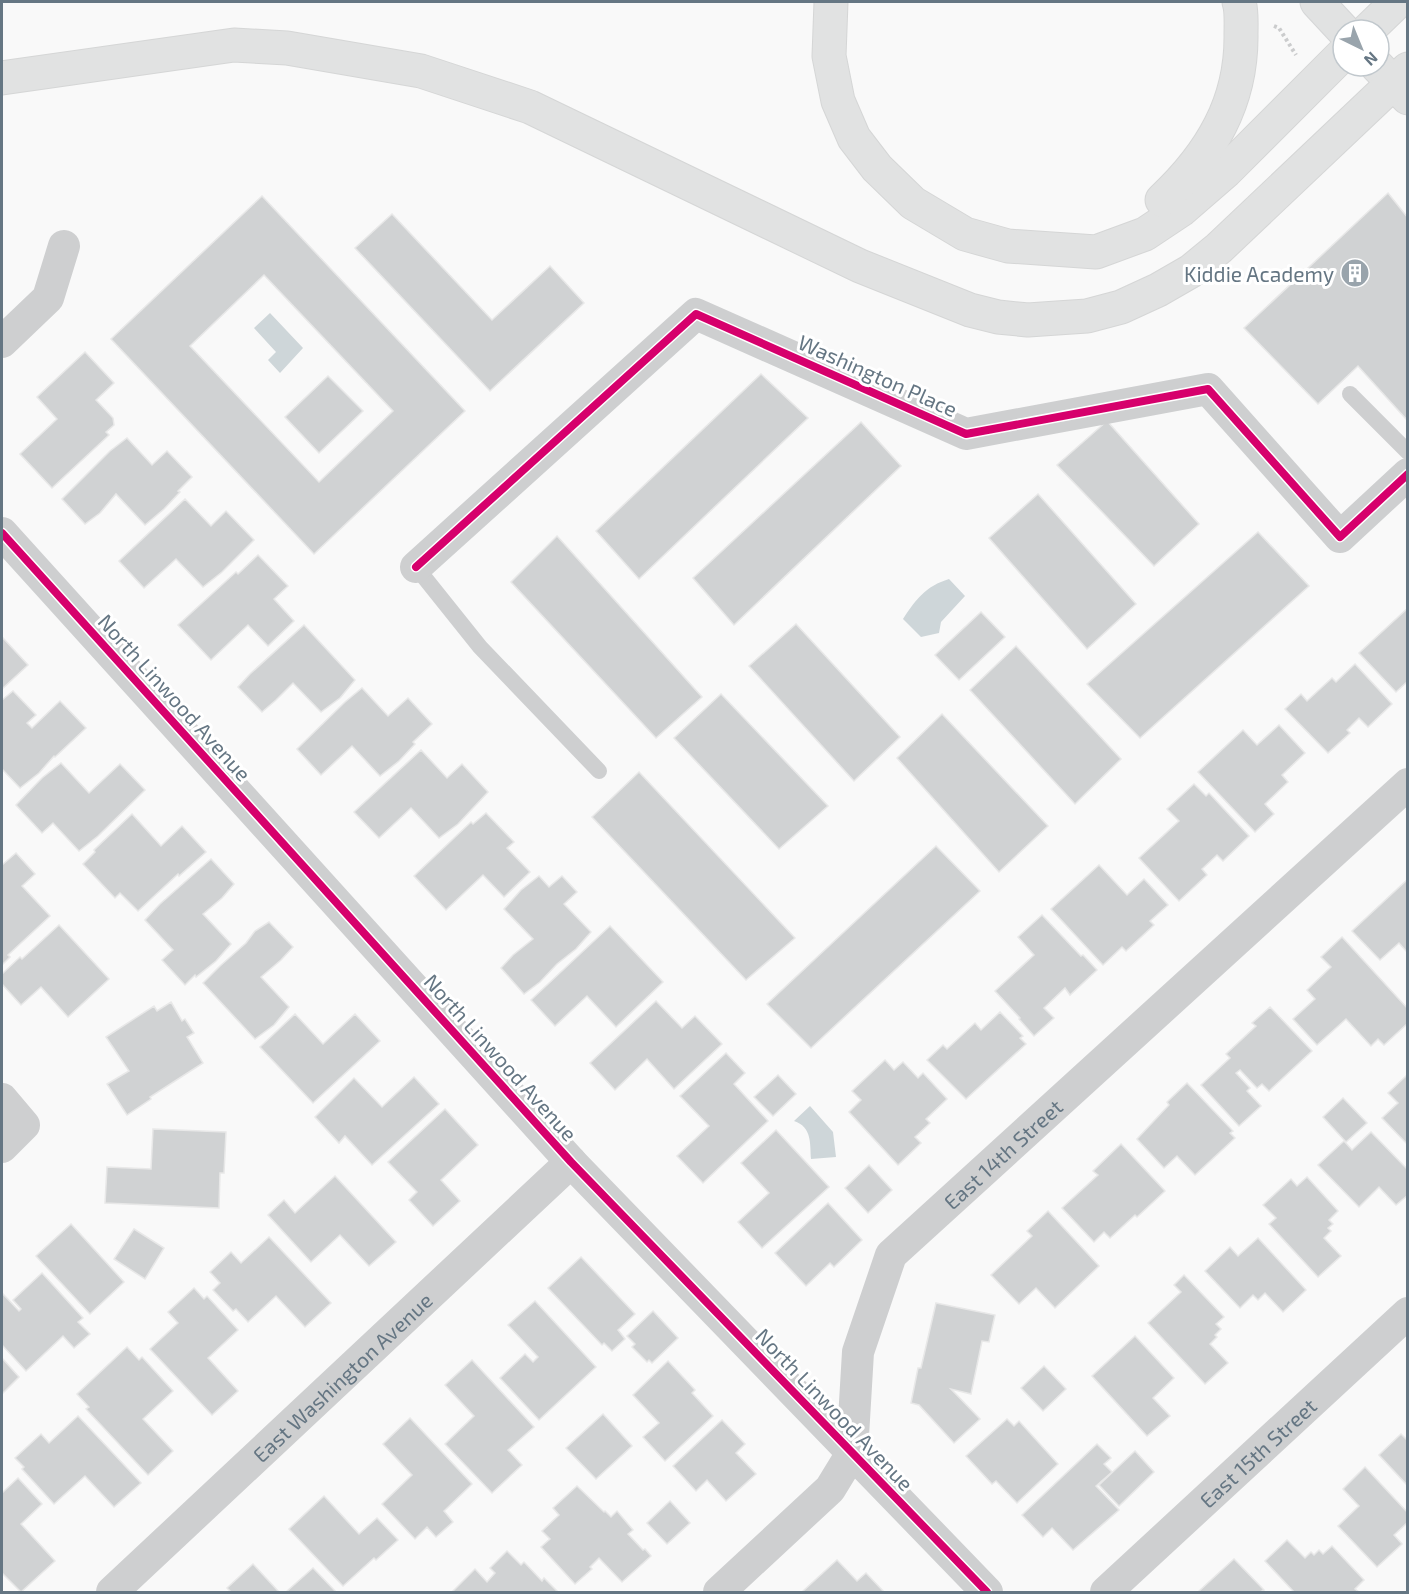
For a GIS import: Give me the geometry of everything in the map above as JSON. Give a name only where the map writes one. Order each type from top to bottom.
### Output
[{"type":"main road","points":[[831,2],[829,56],[838,101],[854,138],[876,168],[913,203],[965,234],[1008,246],[1096,252],[1145,234],[1172,216],[1226,171],[1331,66]]},
{"type":"main road","points":[[1055,248],[1131,220],[1162,200],[1187,176],[1208,149],[1230,106],[1241,58],[1239,2]]},
{"type":"main road","points":[[1317,2],[1332,18]]},
{"type":"main road","points":[[1380,18],[1397,2],[1407,12]]},
{"type":"main road","points":[[2,78],[234,45],[287,48],[421,71],[530,107],[860,266],[970,310],[998,317],[1028,320],[1086,316],[1121,307],[1158,290],[1191,271],[1219,248],[1396,79]]},
{"type":"street","points":[[2,342],[48,297],[64,246]]},
{"type":"street","name":"Washington Place","points":[[416,567],[696,314],[966,434],[1208,389],[1340,537],[1407,474]]},
{"type":"street","name":"North Linwood Avenue","points":[[2,533],[572,1162],[987,1593]]},
{"type":"street","name":"East 14th Street","points":[[719,1593],[831,1489],[852,1454],[858,1352],[891,1255],[1407,784]]},
{"type":"street","points":[[2,1099],[24,1125],[2,1147]]},
{"type":"street","name":"East Washington Avenue","points":[[112,1593],[572,1162]]},
{"type":"street","name":"East 15th Street","points":[[1106,1593],[1407,1313]]},
{"type":"lane","points":[[1350,394],[1407,452]]},
{"type":"lane","points":[[416,567],[480,647],[599,771]]},
{"type":"path","points":[[1272,26],[1279,27],[1301,63]]},
{"type":"shaded area","points":[[270,313],[303,348],[280,373],[268,360],[276,352],[254,328]]},
{"type":"shaded area","points":[[949,579],[965,596],[941,622],[939,633],[921,637],[903,619],[922,594],[934,585]]},
{"type":"shaded area","points":[[810,1106],[833,1132],[836,1157],[811,1159],[807,1131],[794,1121]]},
{"type":"building","name":"Kiddie Academy","points":[[1388,193],[1408,218],[1407,420],[1358,366],[1318,404],[1244,328]]},
{"type":"building","points":[[262,196],[465,411],[314,554],[111,339]],"holes":[[[264,275],[393,411],[319,482],[190,346]]]},
{"type":"building","points":[[392,214],[492,320],[550,266],[584,303],[490,391],[355,248]]},
{"type":"building","points":[[85,352],[114,383],[96,400],[113,418],[114,425],[106,432],[109,435],[52,488],[20,454],[57,419],[37,397]]},
{"type":"building","points":[[761,374],[808,418],[639,579],[596,531]]},
{"type":"building","points":[[328,376],[363,411],[319,453],[285,417]]},
{"type":"building","points":[[1107,421],[1199,524],[1154,566],[1057,465]]},
{"type":"building","points":[[861,422],[901,466],[734,625],[693,578]]},
{"type":"building","points":[[127,438],[152,465],[167,451],[192,477],[164,509],[145,525],[116,494],[100,513],[85,524],[62,499],[110,451]]},
{"type":"building","points":[[1038,494],[1136,604],[1087,649],[989,538]]},
{"type":"building","points":[[185,499],[211,526],[226,511],[254,540],[222,572],[203,587],[176,559],[144,588],[119,561]]},
{"type":"building","points":[[1258,532],[1309,586],[1140,738],[1087,684]]},
{"type":"building","points":[[557,536],[702,697],[656,738],[511,582]]},
{"type":"building","points":[[258,555],[288,586],[274,599],[294,621],[268,646],[248,625],[211,660],[178,625]]},
{"type":"building","points":[[1408,608],[1408,681],[1396,692],[1359,653]]},
{"type":"building","points":[[981,612],[1005,637],[959,680],[935,655]]},
{"type":"building","points":[[796,624],[900,737],[854,781],[749,666]]},
{"type":"building","points":[[304,625],[355,680],[340,698],[321,712],[293,683],[262,712],[238,687]]},
{"type":"building","points":[[3,638],[28,665],[2,689],[2,640]]},
{"type":"building","points":[[1016,646],[1121,759],[1075,804],[970,690]]},
{"type":"building","points":[[1355,664],[1392,704],[1368,727],[1359,718],[1347,730],[1350,733],[1328,753],[1285,709],[1301,694],[1307,701],[1332,678],[1336,682]]},
{"type":"building","points":[[362,688],[388,716],[408,698],[432,724],[413,742],[415,744],[399,761],[380,776],[352,746],[321,775],[297,749]]},
{"type":"building","points":[[13,691],[36,715],[27,723],[32,728],[60,701],[86,728],[20,788],[2,769],[2,700]]},
{"type":"building","points":[[721,694],[828,806],[779,849],[674,738]]},
{"type":"building","points":[[942,714],[1048,826],[999,872],[897,758]]},
{"type":"building","points":[[1279,725],[1305,753],[1282,775],[1288,782],[1265,804],[1274,814],[1255,832],[1198,772],[1243,730],[1257,745]]},
{"type":"building","points":[[421,750],[447,778],[462,764],[488,792],[458,824],[439,838],[411,808],[379,838],[354,812]]},
{"type":"building","points":[[61,763],[89,793],[120,764],[145,790],[98,836],[79,851],[53,823],[42,833],[16,805],[42,778]]},
{"type":"building","points":[[639,772],[795,938],[746,980],[592,817]]},
{"type":"building","points":[[1194,784],[1206,796],[1209,793],[1249,836],[1223,861],[1217,855],[1202,869],[1207,875],[1179,901],[1139,858],[1179,821],[1167,809]]},
{"type":"building","points":[[486,813],[514,842],[507,848],[530,872],[504,897],[483,875],[446,910],[414,876],[471,822],[473,824]]},
{"type":"building","points":[[132,814],[161,846],[182,826],[206,852],[138,911],[120,893],[115,898],[83,864],[95,852],[94,850]]},
{"type":"building","points":[[936,846],[980,891],[811,1048],[767,1004]]},
{"type":"building","points":[[16,853],[35,874],[22,886],[50,916],[8,955],[10,957],[2,965],[2,865]]},
{"type":"building","points":[[211,859],[234,884],[203,914],[231,944],[216,961],[185,985],[162,960],[173,950],[145,920]]},
{"type":"building","points":[[1099,865],[1127,895],[1144,879],[1168,905],[1150,921],[1154,925],[1126,951],[1122,947],[1103,965],[1051,909]]},
{"type":"building","points":[[539,876],[549,887],[562,876],[577,892],[564,904],[591,932],[576,949],[524,994],[501,968],[533,939],[504,909],[521,890]]},
{"type":"building","points":[[1408,879],[1408,949],[1406,951],[1399,943],[1380,960],[1352,931]]},
{"type":"building","points":[[1042,915],[1097,970],[1070,995],[1065,988],[1044,1008],[1054,1018],[1034,1036],[995,991],[1034,955],[1018,937]]},
{"type":"building","points":[[269,922],[293,947],[261,977],[289,1007],[274,1025],[255,1039],[203,983],[246,943],[255,931]]},
{"type":"building","points":[[59,925],[109,979],[68,1017],[41,987],[21,1005],[2,984],[2,974]]},
{"type":"building","points":[[610,926],[663,982],[616,1027],[587,996],[555,1026],[531,1000]]},
{"type":"building","points":[[1342,937],[1408,1009],[1408,1023],[1384,1045],[1378,1039],[1371,1046],[1346,1019],[1317,1045],[1293,1019],[1315,999],[1307,990],[1331,967],[1321,957]]},
{"type":"building","points":[[656,1001],[682,1028],[695,1016],[722,1044],[674,1089],[647,1059],[615,1090],[590,1063]]},
{"type":"building","points":[[171,1002],[182,1021],[185,1019],[194,1033],[187,1037],[203,1063],[150,1097],[151,1099],[127,1115],[107,1084],[129,1071],[106,1037],[154,1006],[157,1011]]},
{"type":"building","points":[[1270,1007],[1312,1051],[1269,1091],[1262,1084],[1257,1088],[1240,1070],[1236,1073],[1250,1088],[1247,1091],[1261,1106],[1239,1126],[1201,1085],[1230,1058],[1226,1054],[1256,1026],[1252,1023]]},
{"type":"building","points":[[1000,1012],[1023,1036],[1020,1038],[1026,1044],[966,1099],[927,1060],[943,1045],[947,1049],[975,1023],[981,1030]]},
{"type":"building","points":[[295,1014],[323,1044],[355,1014],[380,1041],[313,1103],[260,1047]]},
{"type":"building","points":[[726,1053],[745,1073],[734,1084],[768,1121],[703,1183],[677,1156],[709,1126],[680,1096]]},
{"type":"building","points":[[885,1060],[894,1070],[903,1062],[918,1078],[923,1073],[947,1099],[926,1119],[930,1123],[915,1137],[921,1143],[898,1165],[849,1112],[861,1100],[852,1091]]},
{"type":"building","points":[[778,1075],[796,1094],[773,1116],[754,1097]]},
{"type":"building","points":[[1406,1076],[1408,1078],[1408,1145],[1382,1118],[1398,1103],[1388,1093]]},
{"type":"building","points":[[414,1077],[439,1104],[372,1165],[345,1136],[339,1143],[315,1117],[354,1078],[382,1107]]},
{"type":"building","points":[[1187,1083],[1233,1131],[1230,1133],[1235,1138],[1195,1175],[1177,1156],[1164,1168],[1137,1139],[1169,1105],[1167,1102]]},
{"type":"building","points":[[1343,1098],[1367,1123],[1346,1142],[1323,1117]]},
{"type":"building","points":[[445,1109],[478,1145],[441,1180],[460,1201],[433,1226],[409,1200],[417,1192],[388,1162]]},
{"type":"building","points":[[153,1129],[226,1132],[224,1173],[220,1173],[219,1208],[105,1203],[107,1167],[151,1169]]},
{"type":"building","points":[[776,1130],[829,1187],[762,1248],[738,1222],[769,1193],[741,1163]]},
{"type":"building","points":[[1371,1132],[1408,1170],[1408,1195],[1396,1205],[1379,1187],[1359,1207],[1318,1165],[1344,1141],[1352,1150]]},
{"type":"building","points":[[1121,1144],[1165,1191],[1110,1238],[1104,1232],[1094,1242],[1062,1208],[1098,1175],[1093,1171]]},
{"type":"building","points":[[869,1165],[892,1190],[868,1213],[845,1188]]},
{"type":"building","points":[[335,1176],[396,1242],[369,1266],[340,1235],[311,1262],[268,1215],[284,1200],[295,1213]]},
{"type":"building","points":[[1307,1177],[1338,1211],[1329,1220],[1333,1224],[1328,1228],[1331,1231],[1324,1238],[1341,1256],[1318,1277],[1269,1224],[1276,1218],[1263,1205],[1291,1179],[1297,1186]]},
{"type":"building","points":[[828,1203],[862,1240],[834,1267],[830,1263],[806,1286],[775,1253]]},
{"type":"building","points":[[1048,1211],[1099,1266],[1055,1308],[1036,1288],[1019,1304],[991,1275],[1032,1236],[1027,1231]]},
{"type":"building","points":[[71,1224],[124,1282],[90,1314],[36,1256]]},
{"type":"building","points":[[134,1229],[164,1248],[145,1279],[114,1259]]},
{"type":"building","points":[[269,1237],[331,1303],[305,1327],[276,1296],[248,1322],[236,1309],[233,1311],[213,1290],[220,1283],[210,1272],[231,1252],[241,1263]]},
{"type":"building","points":[[1258,1238],[1306,1290],[1283,1312],[1265,1293],[1258,1300],[1253,1295],[1240,1308],[1205,1271],[1230,1247],[1238,1256]]},
{"type":"building","points":[[581,1257],[635,1314],[618,1330],[625,1339],[612,1351],[604,1343],[602,1345],[548,1288]]},
{"type":"building","points":[[42,1273],[83,1318],[78,1322],[90,1334],[74,1348],[63,1336],[26,1371],[2,1345],[2,1293],[19,1311],[21,1309],[13,1300]]},
{"type":"building","points":[[1184,1275],[1224,1317],[1216,1324],[1221,1329],[1210,1344],[1228,1363],[1205,1384],[1148,1323],[1181,1292],[1174,1285]]},
{"type":"building","points":[[194,1288],[204,1299],[207,1296],[238,1330],[208,1358],[238,1391],[212,1415],[150,1349],[178,1323],[168,1312]]},
{"type":"building","points":[[535,1301],[596,1367],[539,1420],[500,1378],[525,1354],[533,1362],[538,1357],[508,1325]]},
{"type":"building","points":[[936,1303],[995,1315],[989,1342],[982,1341],[971,1394],[951,1389],[980,1419],[954,1443],[919,1405],[911,1403]]},
{"type":"building","points":[[653,1311],[678,1338],[652,1363],[649,1360],[647,1362],[632,1347],[635,1344],[627,1336]]},
{"type":"building","points":[[1135,1336],[1174,1378],[1153,1398],[1170,1416],[1147,1436],[1092,1376]]},
{"type":"building","points":[[127,1347],[139,1360],[142,1357],[173,1391],[143,1419],[173,1451],[148,1475],[86,1409],[89,1407],[77,1394]]},
{"type":"building","points":[[2,1358],[19,1377],[2,1394]]},
{"type":"building","points":[[472,1360],[534,1427],[508,1450],[522,1465],[492,1493],[445,1444],[474,1416],[445,1385]]},
{"type":"building","points":[[668,1361],[695,1390],[692,1393],[713,1416],[665,1461],[643,1437],[659,1423],[633,1395]]},
{"type":"building","points":[[1044,1366],[1066,1389],[1043,1411],[1021,1388]]},
{"type":"building","points":[[603,1414],[632,1446],[596,1479],[566,1448]]},
{"type":"building","points":[[78,1416],[141,1483],[114,1507],[85,1476],[54,1504],[15,1458],[41,1434],[49,1443]]},
{"type":"building","points":[[410,1418],[472,1484],[444,1511],[453,1522],[436,1537],[427,1527],[415,1539],[382,1504],[412,1475],[383,1444]]},
{"type":"building","points":[[1007,1419],[1014,1426],[1019,1421],[1058,1464],[1017,1503],[996,1481],[992,1484],[966,1456]]},
{"type":"building","points":[[722,1420],[745,1444],[736,1453],[756,1474],[726,1501],[707,1480],[696,1491],[673,1466]]},
{"type":"building","points":[[1401,1434],[1408,1441],[1408,1486],[1379,1455]]},
{"type":"building","points":[[1097,1444],[1111,1458],[1104,1464],[1112,1472],[1096,1486],[1119,1510],[1073,1550],[1052,1528],[1043,1537],[1022,1515]]},
{"type":"building","points":[[1135,1451],[1154,1472],[1119,1506],[1099,1485]]},
{"type":"building","points":[[1365,1467],[1408,1513],[1408,1522],[1394,1535],[1402,1544],[1377,1567],[1338,1526],[1359,1506],[1343,1489]]},
{"type":"building","points":[[18,1478],[42,1504],[21,1524],[55,1561],[21,1592],[2,1573],[2,1493]]},
{"type":"building","points":[[577,1486],[611,1517],[617,1511],[633,1530],[628,1534],[651,1556],[622,1582],[599,1558],[590,1567],[592,1569],[575,1584],[541,1547],[550,1539],[542,1531],[559,1515],[553,1508]]},
{"type":"building","points":[[324,1496],[359,1534],[377,1518],[398,1540],[343,1586],[289,1529]]},
{"type":"building","points":[[670,1501],[690,1523],[667,1544],[647,1523]]},
{"type":"building","points":[[1287,1540],[1305,1558],[1311,1552],[1314,1555],[1319,1550],[1323,1554],[1332,1546],[1364,1580],[1355,1589],[1359,1592],[1294,1592],[1265,1561]]},
{"type":"building","points":[[507,1551],[521,1565],[524,1562],[542,1581],[544,1578],[558,1592],[453,1591],[475,1569],[487,1582],[495,1573],[490,1568]]},
{"type":"building","points":[[1234,1559],[1264,1590],[1260,1592],[1198,1592]]},
{"type":"building","points":[[837,1560],[857,1581],[866,1573],[884,1592],[802,1592]]},
{"type":"building","points":[[253,1564],[279,1592],[231,1592],[227,1588]]},
{"type":"building","points":[[313,1568],[336,1592],[286,1592]]},
{"type":"cycle path","points":[[416,567],[696,314],[966,434],[1208,389],[1340,537],[1408,474]]},
{"type":"cycle path","points":[[2,533],[571,1162],[987,1592]]},
{"type":"place","name":"Kiddie Academy","points":[[1355,273]]}]
